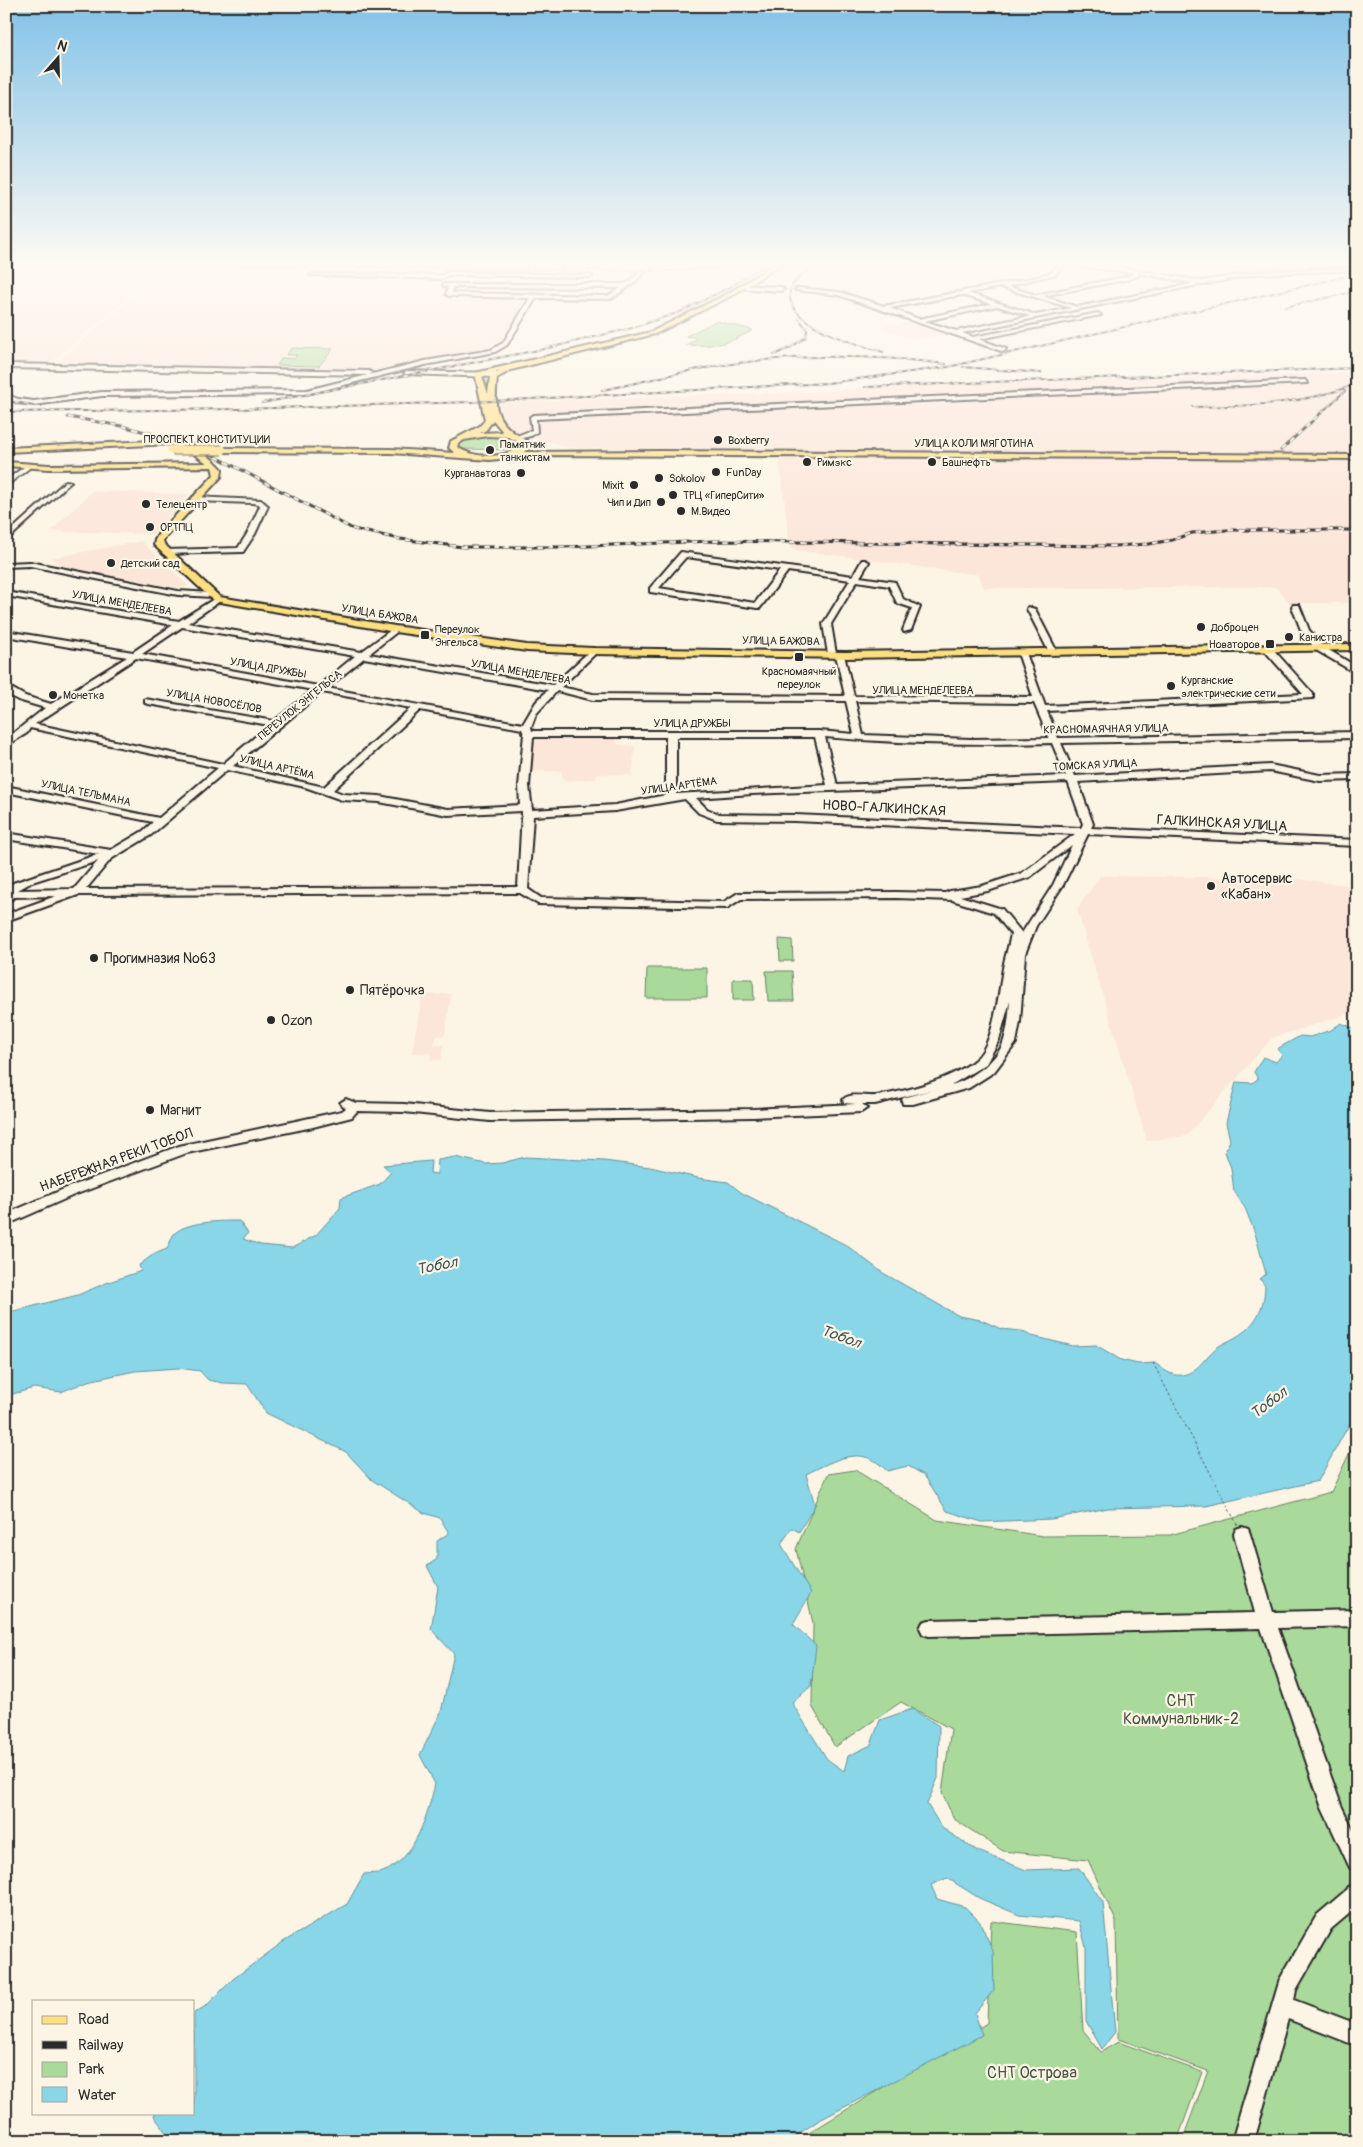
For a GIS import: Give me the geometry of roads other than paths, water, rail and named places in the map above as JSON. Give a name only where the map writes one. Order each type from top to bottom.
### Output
[{"type":"main road","points":[[467,456],[453,448],[454,443],[483,428],[489,420],[484,390],[478,375],[482,373],[495,373],[532,362]]},
{"type":"main road","points":[[495,373],[492,391],[494,417],[501,428],[526,444],[525,448],[516,453],[501,457]]},
{"type":"main road","points":[[443,442],[465,437],[495,434],[517,437]]},
{"type":"main road","name":"УЛИЦА КОЛИ МЯГОТИНА","points":[[517,437],[563,450],[591,453]]},
{"type":"main road","points":[[6,450],[168,442],[191,448],[206,456],[219,472],[217,476],[159,540],[159,545],[214,597]]},
{"type":"main road","name":"ПРОСПЕКТ КОНСТИТУЦИИ","points":[[391,451],[433,444]]},
{"type":"main road","name":"ПРОСПЕКТ КОНСТИТУЦИИ","points":[[20,459],[172,450],[391,451],[501,457]]},
{"type":"main road","name":"УЛИЦА КОЛИ МЯГОТИНА","points":[[501,457],[532,454],[591,453],[1357,457]]},
{"type":"main road","points":[[6,461],[20,459],[29,466],[214,465]]},
{"type":"main road","name":"УЛИЦА БАЖОВА","points":[[214,597],[395,629],[527,648],[593,651],[836,654],[1357,647]]},
{"type":"street","points":[[6,396],[17,401],[34,403],[102,394],[304,393],[430,362]]},
{"type":"street","points":[[6,366],[390,373],[495,373]]},
{"type":"street","points":[[428,373],[471,377],[481,382]]},
{"type":"street","points":[[473,373],[482,373]]},
{"type":"street","points":[[517,437],[535,432],[534,417],[1305,382]]},
{"type":"street","points":[[6,484],[29,466]]},
{"type":"street","points":[[6,539],[68,482]]},
{"type":"street","points":[[166,552],[240,550],[253,534],[257,519],[264,506],[261,502],[252,501],[196,499]]},
{"type":"street","points":[[786,568],[757,606],[653,590],[684,554],[786,568],[855,578],[892,584],[900,601],[916,607],[906,630]]},
{"type":"street","points":[[8,556],[11,564]]},
{"type":"street","points":[[857,737],[851,700],[827,624],[865,562]]},
{"type":"street","name":"УЛИЦА БАЖОВА","points":[[11,564],[30,564],[178,593],[214,597]]},
{"type":"street","name":"УЛИЦА МЕНДЕЛЕЕВА","points":[[6,594],[554,688],[593,697],[851,700],[1040,705],[1310,696],[1268,649]]},
{"type":"street","points":[[6,743],[24,731],[27,725],[52,707],[135,655],[179,625],[214,597]]},
{"type":"street","points":[[1296,607],[1305,630],[1319,648],[1357,671]]},
{"type":"street","points":[[1031,609],[1053,652]]},
{"type":"street","name":"ПЕРЕУЛОК ЭНГЕЛЬСА","points":[[7,896],[76,892],[102,862],[112,854],[136,841],[360,655],[395,629]]},
{"type":"street","name":"УЛИЦА ДРУЖБЫ","points":[[6,633],[418,706],[527,730],[671,734],[819,734],[857,737]]},
{"type":"street","points":[[523,890],[526,810],[524,779],[527,730],[539,704],[593,651]]},
{"type":"street","points":[[932,896],[984,889],[1026,875],[1085,831],[1088,824],[1072,779],[1040,705],[1022,653]]},
{"type":"street","points":[[6,688],[12,694],[21,698],[52,707]]},
{"type":"street","name":"УЛИЦА НОВОСЁЛОВ","points":[[148,701],[276,724]]},
{"type":"street","points":[[325,792],[418,706]]},
{"type":"street","name":"УЛИЦА АРТЁМА","points":[[27,725],[98,738],[224,768],[308,784],[342,797],[400,802],[448,812],[616,808],[671,797],[733,791],[833,788]]},
{"type":"street","points":[[671,734],[671,797]]},
{"type":"street","points":[[819,734],[833,788]]},
{"type":"street","name":"КРАСНОМАЯЧНАЯ УЛИЦА","points":[[857,737],[971,742],[1055,742],[1357,735]]},
{"type":"street","name":"ТОМСКАЯ УЛИЦА","points":[[833,788],[1072,779],[1270,768],[1320,778],[1357,777]]},
{"type":"street","name":"УЛИЦА ТЕЛЬМАНА","points":[[6,789],[161,821]]},
{"type":"street","name":"НОВО-ГАЛКИНСКАЯ","points":[[688,796],[703,811],[717,817],[795,818],[1085,831]]},
{"type":"street","name":"ГАЛКИНСКАЯ УЛИЦА","points":[[1085,831],[1357,843]]},
{"type":"street","name":"НАБЕРЕЖНАЯ РЕКИ ТОБОЛ","points":[[6,1220],[68,1192],[184,1149],[347,1114],[350,1105],[404,1108],[490,1117],[753,1113],[879,1107],[932,1096],[965,1085],[990,1069],[1010,1043],[1014,1022],[1018,954],[1030,926],[1058,885],[1085,831]]},
{"type":"street","points":[[6,836],[112,854]]},
{"type":"street","name":"ПЕРЕУЛОК ЭНГЕЛЬСА","points":[[7,896],[17,885],[28,880],[112,854]]},
{"type":"street","points":[[6,918],[76,892],[523,890],[538,901],[727,905],[738,896],[932,896],[953,897],[998,911],[1016,934],[1008,967],[1002,1012],[982,1061],[945,1083],[875,1100],[849,1100]]},
{"type":"street","points":[[1242,1534],[1266,1619],[1279,1651],[1332,1808],[1357,1861]]},
{"type":"street","points":[[929,1628],[1357,1618]]},
{"type":"street","points":[[1243,2141],[1287,1986],[1324,1922],[1357,1894]]},
{"type":"street","points":[[1282,2006],[1357,2035]]},
{"type":"water","name":"Тобол","points":[[1341,1023],[1353,1028],[1357,1027],[1357,1126],[1352,1130],[1351,1157],[1357,1170],[1357,1417],[1351,1421],[1318,1481],[1206,1506],[1108,1508],[1052,1519],[982,1522],[947,1511],[924,1475],[908,1466],[887,1471],[868,1458],[848,1457],[806,1474],[815,1505],[799,1532],[792,1528],[781,1544],[811,1593],[793,1624],[816,1646],[811,1686],[792,1703],[827,1759],[844,1771],[848,1756],[871,1745],[880,1720],[912,1709],[939,1726],[938,1778],[927,1804],[942,1828],[978,1851],[1026,1870],[1079,1868],[1103,1902],[1115,2032],[1102,2049],[1086,2021],[1086,1947],[1079,1921],[1019,1915],[979,1898],[947,1878],[931,1885],[937,1899],[965,1907],[980,1922],[993,1951],[994,1990],[975,2013],[982,2035],[818,2121],[788,2141],[604,2141],[586,2138],[583,2141],[172,2141],[154,2116],[155,2114],[195,2114],[195,2012],[206,2006],[233,1979],[283,1942],[347,1904],[364,1874],[381,1873],[394,1866],[412,1847],[424,1821],[435,1784],[420,1755],[441,1712],[454,1654],[431,1629],[438,1587],[427,1566],[437,1559],[437,1541],[449,1533],[440,1518],[424,1513],[372,1480],[346,1452],[266,1413],[247,1384],[208,1380],[200,1371],[178,1368],[135,1371],[88,1381],[61,1392],[34,1388],[6,1396],[6,1313],[78,1295],[141,1271],[139,1265],[154,1254],[167,1249],[174,1234],[187,1226],[195,1224],[239,1221],[248,1233],[243,1239],[261,1245],[292,1248],[316,1235],[340,1208],[341,1198],[380,1184],[391,1172],[383,1165],[431,1161],[430,1173],[437,1174],[438,1160],[455,1157],[486,1164],[502,1163],[525,1157],[604,1161],[650,1167],[698,1178],[728,1182],[742,1193],[846,1245],[883,1273],[959,1316],[981,1320],[1001,1329],[1020,1331],[1032,1336],[1073,1346],[1096,1345],[1121,1360],[1138,1364],[1155,1363],[1171,1374],[1183,1375],[1193,1371],[1215,1349],[1249,1327],[1258,1316],[1263,1302],[1265,1286],[1260,1279],[1266,1274],[1255,1233],[1245,1208],[1234,1191],[1231,1168],[1225,1152],[1230,1140],[1226,1123],[1236,1082],[1252,1083],[1258,1079],[1254,1072],[1263,1057],[1276,1062],[1282,1055],[1277,1049],[1300,1036],[1310,1037],[1331,1030]]},
{"type":"railway","points":[[262,403],[475,362]]},
{"type":"railway","points":[[602,390],[699,369],[744,362]]},
{"type":"railway","points":[[932,362],[946,364]]},
{"type":"railway","points":[[6,412],[239,409],[472,402],[828,383],[948,367],[969,362]]},
{"type":"railway","points":[[963,367],[1041,373]]},
{"type":"railway","points":[[865,387],[1357,368]]},
{"type":"railway","points":[[1193,407],[1275,403],[1315,397],[1354,385]]},
{"type":"railway","points":[[1321,413],[1345,391]]},
{"type":"railway","points":[[6,401],[41,406]]},
{"type":"railway","points":[[1281,450],[1322,412]]},
{"type":"railway","points":[[68,417],[122,426],[192,444],[353,529],[400,539],[463,547],[563,547],[714,541],[1114,546],[1149,544],[1172,540],[1192,533],[1227,530],[1352,530]]},
{"type":"place","name":"Boxberry","points":[[718,440]]},
{"type":"place","name":"Памятник танкистам","points":[[490,450]]},
{"type":"place","name":"Римэкс","points":[[807,462]]},
{"type":"place","name":"Башнефть","points":[[932,462]]},
{"type":"place","name":"FunDay","points":[[716,472]]},
{"type":"place","name":"Курганавтогаз","points":[[521,473]]},
{"type":"place","name":"Sokolov","points":[[659,478]]},
{"type":"place","name":"Mixit","points":[[634,485]]},
{"type":"place","name":"ТРЦ «ГиперСити»","points":[[673,495]]},
{"type":"place","name":"Чип и Дип","points":[[661,502]]},
{"type":"place","name":"Телецентр","points":[[146,504]]},
{"type":"place","name":"М.Видео","points":[[681,511]]},
{"type":"place","name":"ОРТПЦ","points":[[150,527]]},
{"type":"place","name":"Детский сад","points":[[111,563]]},
{"type":"place","name":"Доброцен","points":[[1201,627]]},
{"type":"place","name":"Переулок Энгельса","points":[[425,635]]},
{"type":"place","name":"Канистра","points":[[1289,637]]},
{"type":"place","name":"Новаторов","points":[[1270,644]]},
{"type":"place","name":"Красномаячный переулок","points":[[799,657]]},
{"type":"place","name":"Курганские электрические сети","points":[[1171,686]]},
{"type":"place","name":"Монетка","points":[[53,695]]},
{"type":"place","name":"Автосервис «Кабан»","points":[[1211,886]]},
{"type":"place","name":"Прогимназия №63","points":[[94,958]]},
{"type":"place","name":"Пятёрочка","points":[[350,990]]},
{"type":"place","name":"Ozon","points":[[271,1020]]},
{"type":"place","name":"Магнит","points":[[150,1110]]},
{"type":"park label","name":"СНТ Коммунальник-2","points":[[1181,1710]]},
{"type":"park label","name":"СНТ Острова","points":[[1032,2073]]}]
